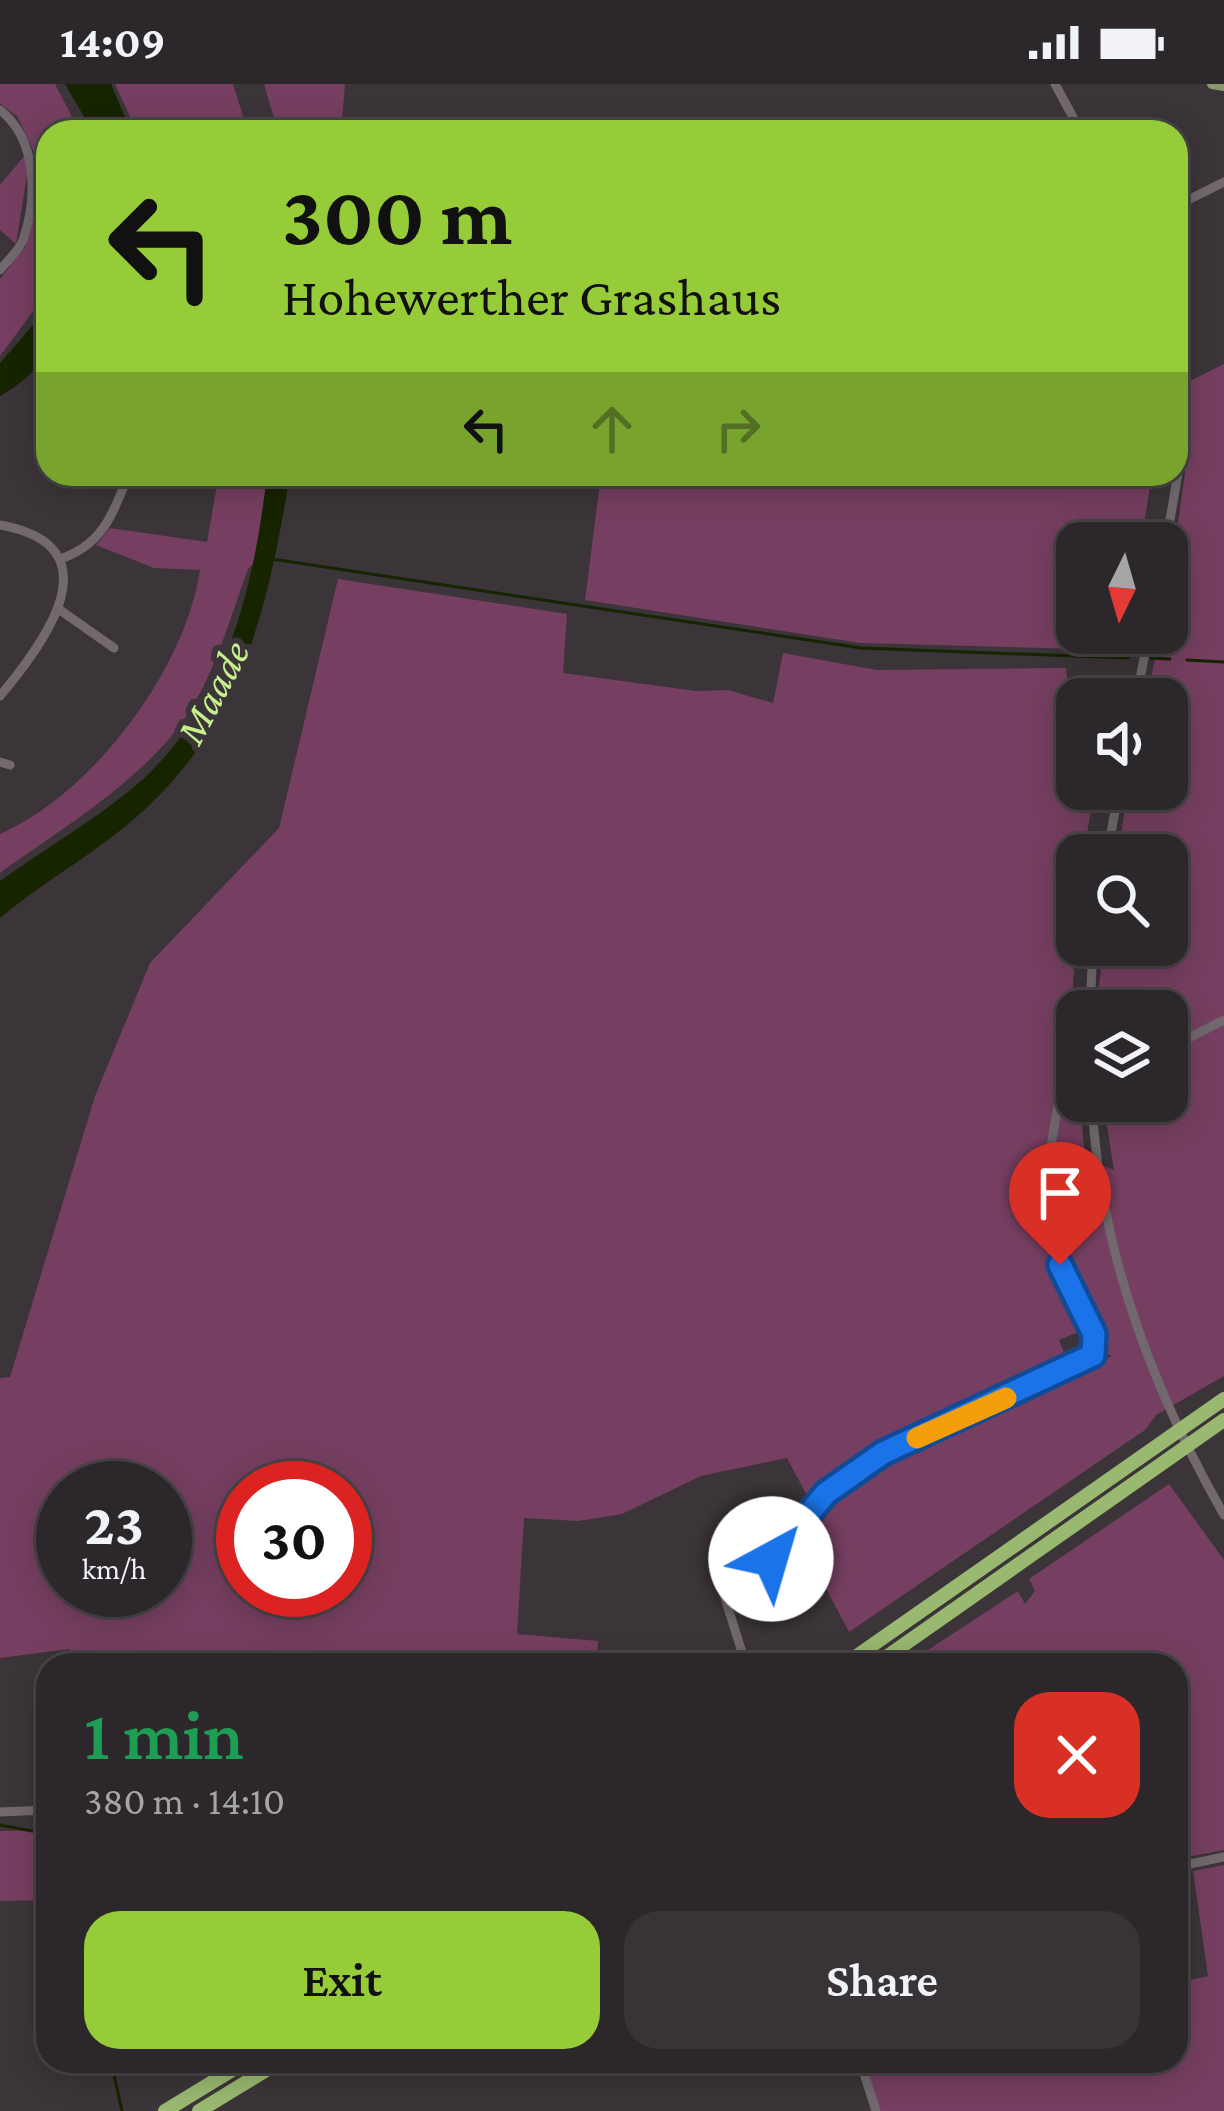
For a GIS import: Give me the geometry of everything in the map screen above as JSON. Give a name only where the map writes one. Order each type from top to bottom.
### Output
[{"type":"highway","points":[[861,1653],[1224,1399]]},
{"type":"highway","points":[[892,1653],[1224,1420]]},
{"type":"highway","points":[[164,2111],[227,2073]]},
{"type":"highway","points":[[199,2111],[261,2073]]},
{"type":"main road","points":[[1212,84],[1224,86]]},
{"type":"street","points":[[1054,84],[1074,120]]},
{"type":"street","points":[[0,110],[13,120],[33,161],[22,242],[0,270]]},
{"type":"street","points":[[1188,200],[1224,182]]},
{"type":"street","points":[[60,560],[84,551],[103,535],[124,486]]},
{"type":"street","points":[[1170,522],[1176,486]]},
{"type":"street","points":[[0,525],[38,536],[60,560],[64,574],[59,610],[0,696]]},
{"type":"street","points":[[59,610],[114,648]]},
{"type":"street","points":[[1188,1038],[1224,1020]]},
{"type":"street","points":[[742,1653],[724,1595],[771,1559],[826,1493],[883,1453],[1093,1355],[1094,1334],[1060,1265],[1047,1207],[1057,1122]]},
{"type":"street","points":[[1094,1122],[1100,1190],[1112,1245],[1168,1411],[1224,1515]]},
{"type":"street","points":[[0,1812],[36,1810]]},
{"type":"street","points":[[1188,1864],[1224,1857]]},
{"type":"street","points":[[864,2073],[876,2111]]},
{"type":"shaded area","points":[[0,84],[55,84],[74,120],[36,120],[36,157],[17,116],[0,104]]},
{"type":"shaded area","points":[[115,84],[233,84],[244,120],[132,120]]},
{"type":"shaded area","points":[[264,84],[345,84],[342,120],[274,120]]},
{"type":"shaded area","points":[[25,155],[29,164],[16,244],[0,230],[0,185]]},
{"type":"shaded area","points":[[36,175],[36,307],[0,356],[0,279],[26,246]]},
{"type":"shaded area","points":[[1224,364],[1224,1376],[1156,1415],[1145,1430],[849,1632],[803,1545],[829,1502],[888,1460],[1112,1356],[1088,1347],[1081,1331],[1059,1340],[1068,1363],[880,1448],[810,1501],[787,1458],[701,1476],[622,1514],[578,1521],[524,1518],[517,1634],[598,1641],[598,1653],[70,1653],[69,1649],[0,1658],[0,1378],[10,1377],[95,1096],[150,963],[279,828],[338,579],[567,614],[563,673],[696,691],[728,690],[773,703],[783,653],[877,670],[1066,668],[1067,678],[1056,678],[1056,810],[1091,810],[1087,834],[1056,834],[1056,966],[1074,970],[1073,990],[1056,990],[1056,1122],[1082,1122],[1085,1158],[1114,1170],[1106,1122],[1188,1122],[1188,990],[1098,990],[1101,966],[1188,966],[1188,834],[1121,834],[1125,810],[1188,810],[1188,678],[1151,678],[1156,654],[1188,654],[1188,522],[1178,522],[1183,486],[1188,486],[1188,382]]},
{"type":"shaded area","points":[[217,486],[266,486],[258,559],[248,569],[216,658],[183,721],[131,777],[0,873],[0,834],[35,815],[100,759],[155,687],[191,608],[200,570],[154,568],[96,545],[110,528],[207,542]]},
{"type":"shaded area","points":[[599,486],[1150,486],[1144,522],[1056,522],[1056,648],[860,643],[585,600]]},
{"type":"shaded area","points":[[1169,1484],[1224,1560],[1224,1850],[1188,1857],[1188,1653],[923,1653],[1018,1591],[1025,1604],[1035,1591],[1029,1579]]},
{"type":"shaded area","points":[[36,1830],[36,1900],[0,1901],[0,1831]]},
{"type":"shaded area","points":[[1224,1865],[1224,2111],[879,2111],[868,2073],[1188,2073],[1188,1980],[1208,1976],[1193,1871]]},
{"type":"water","points":[[65,84],[111,84],[126,120],[86,120]]},
{"type":"water","points":[[36,322],[36,367],[0,396],[0,363]]},
{"type":"water","name":"Maade","points":[[265,486],[288,486],[271,575],[243,666],[197,750],[127,825],[0,918],[0,881],[128,792],[188,726],[229,648]]},
{"type":"waterway","points":[[272,559],[861,648],[1128,658]]},
{"type":"waterway","points":[[1151,658],[1170,659]]},
{"type":"waterway","points":[[1187,660],[1224,662]]},
{"type":"waterway","points":[[0,1825],[36,1832]]},
{"type":"waterway","points":[[114,2073],[122,2111]]},
{"type":"slow traffic","points":[[917,1438],[1006,1398]]},
{"type":"route","points":[[771,1559],[826,1493],[883,1453],[1093,1355],[1094,1334],[1060,1265]]}]
